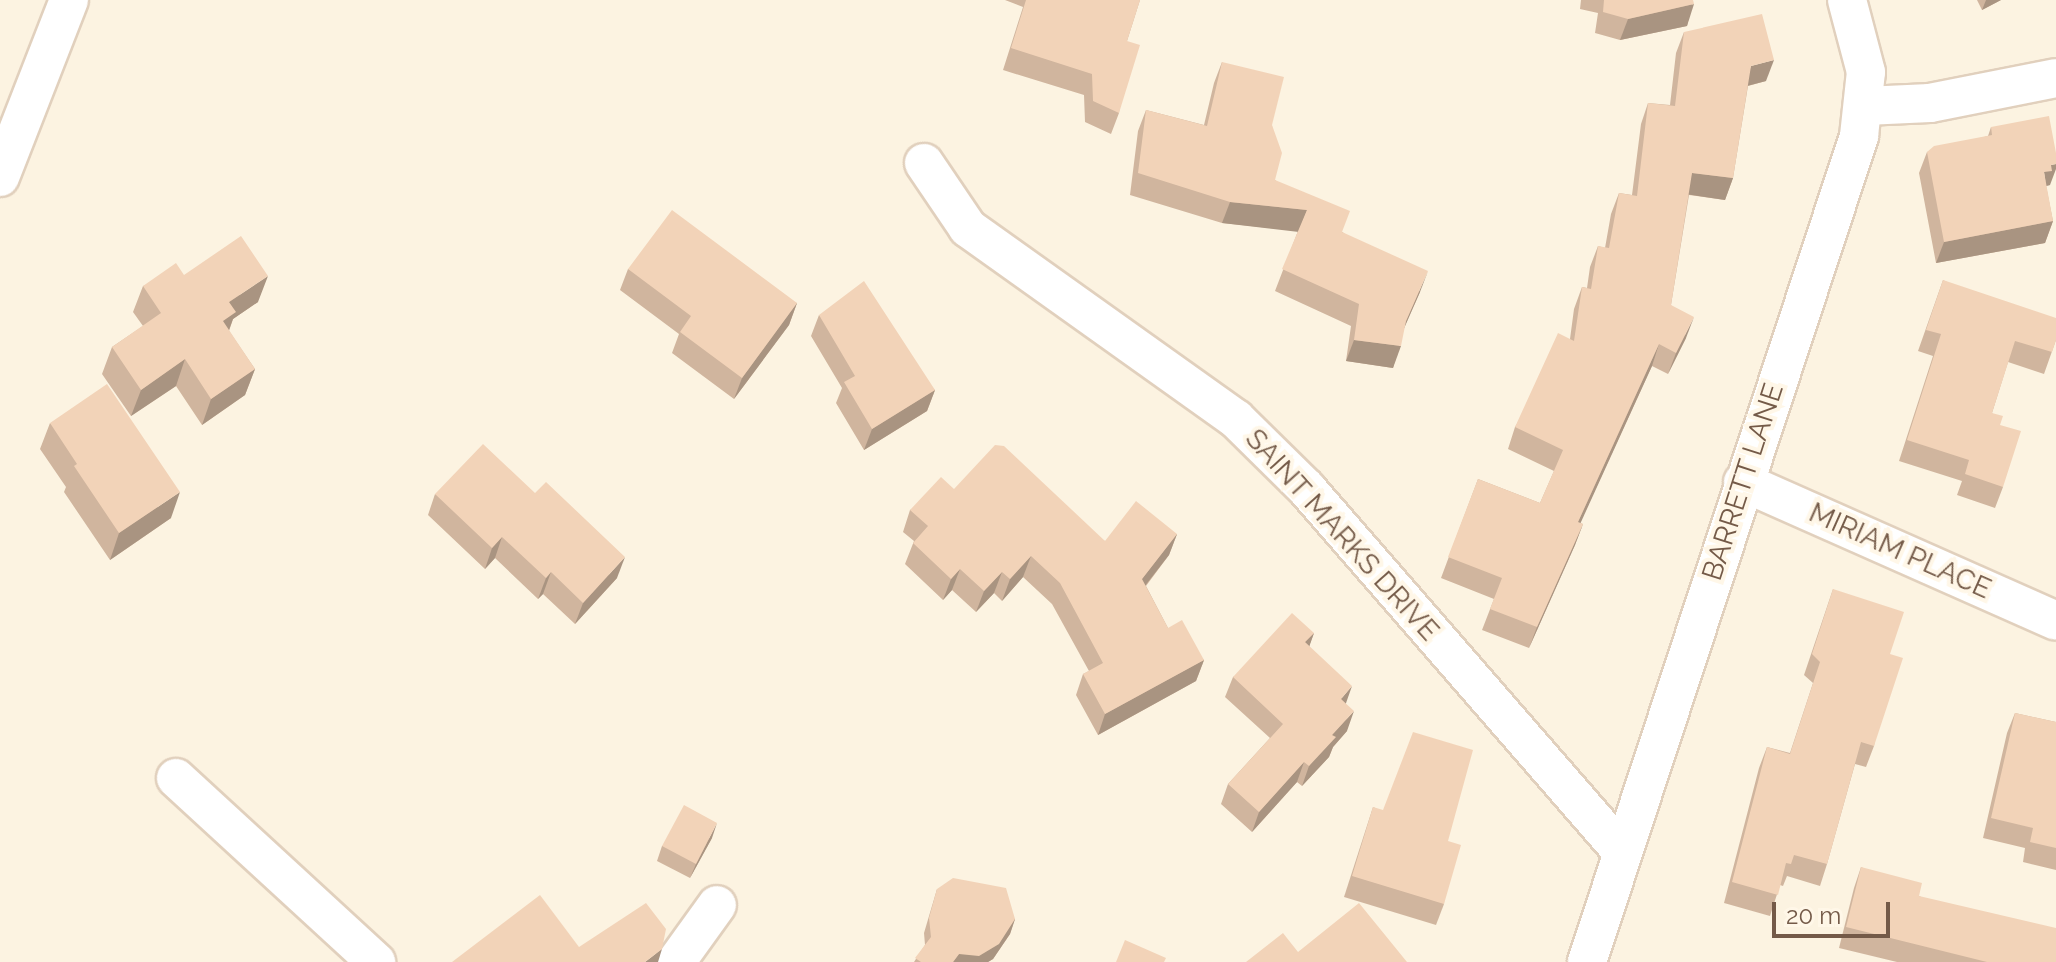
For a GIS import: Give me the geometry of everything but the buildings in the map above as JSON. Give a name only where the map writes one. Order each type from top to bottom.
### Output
[{"type":"street","points":[[0,177],[69,0]]},
{"type":"street","name":"BARRETT LANE","points":[[1587,962],[1865,106],[1862,44],[1847,0]]},
{"type":"street","points":[[1865,106],[1930,103],[2056,78]]},
{"type":"street","name":"SAINT MARKS DRIVE","points":[[924,163],[968,228],[1236,419],[1286,468],[1621,851]]},
{"type":"street","name":"MIRIAM PLACE","points":[[1743,482],[2056,621]]},
{"type":"street","points":[[176,778],[376,962]]},
{"type":"street","points":[[676,962],[717,905]]}]
